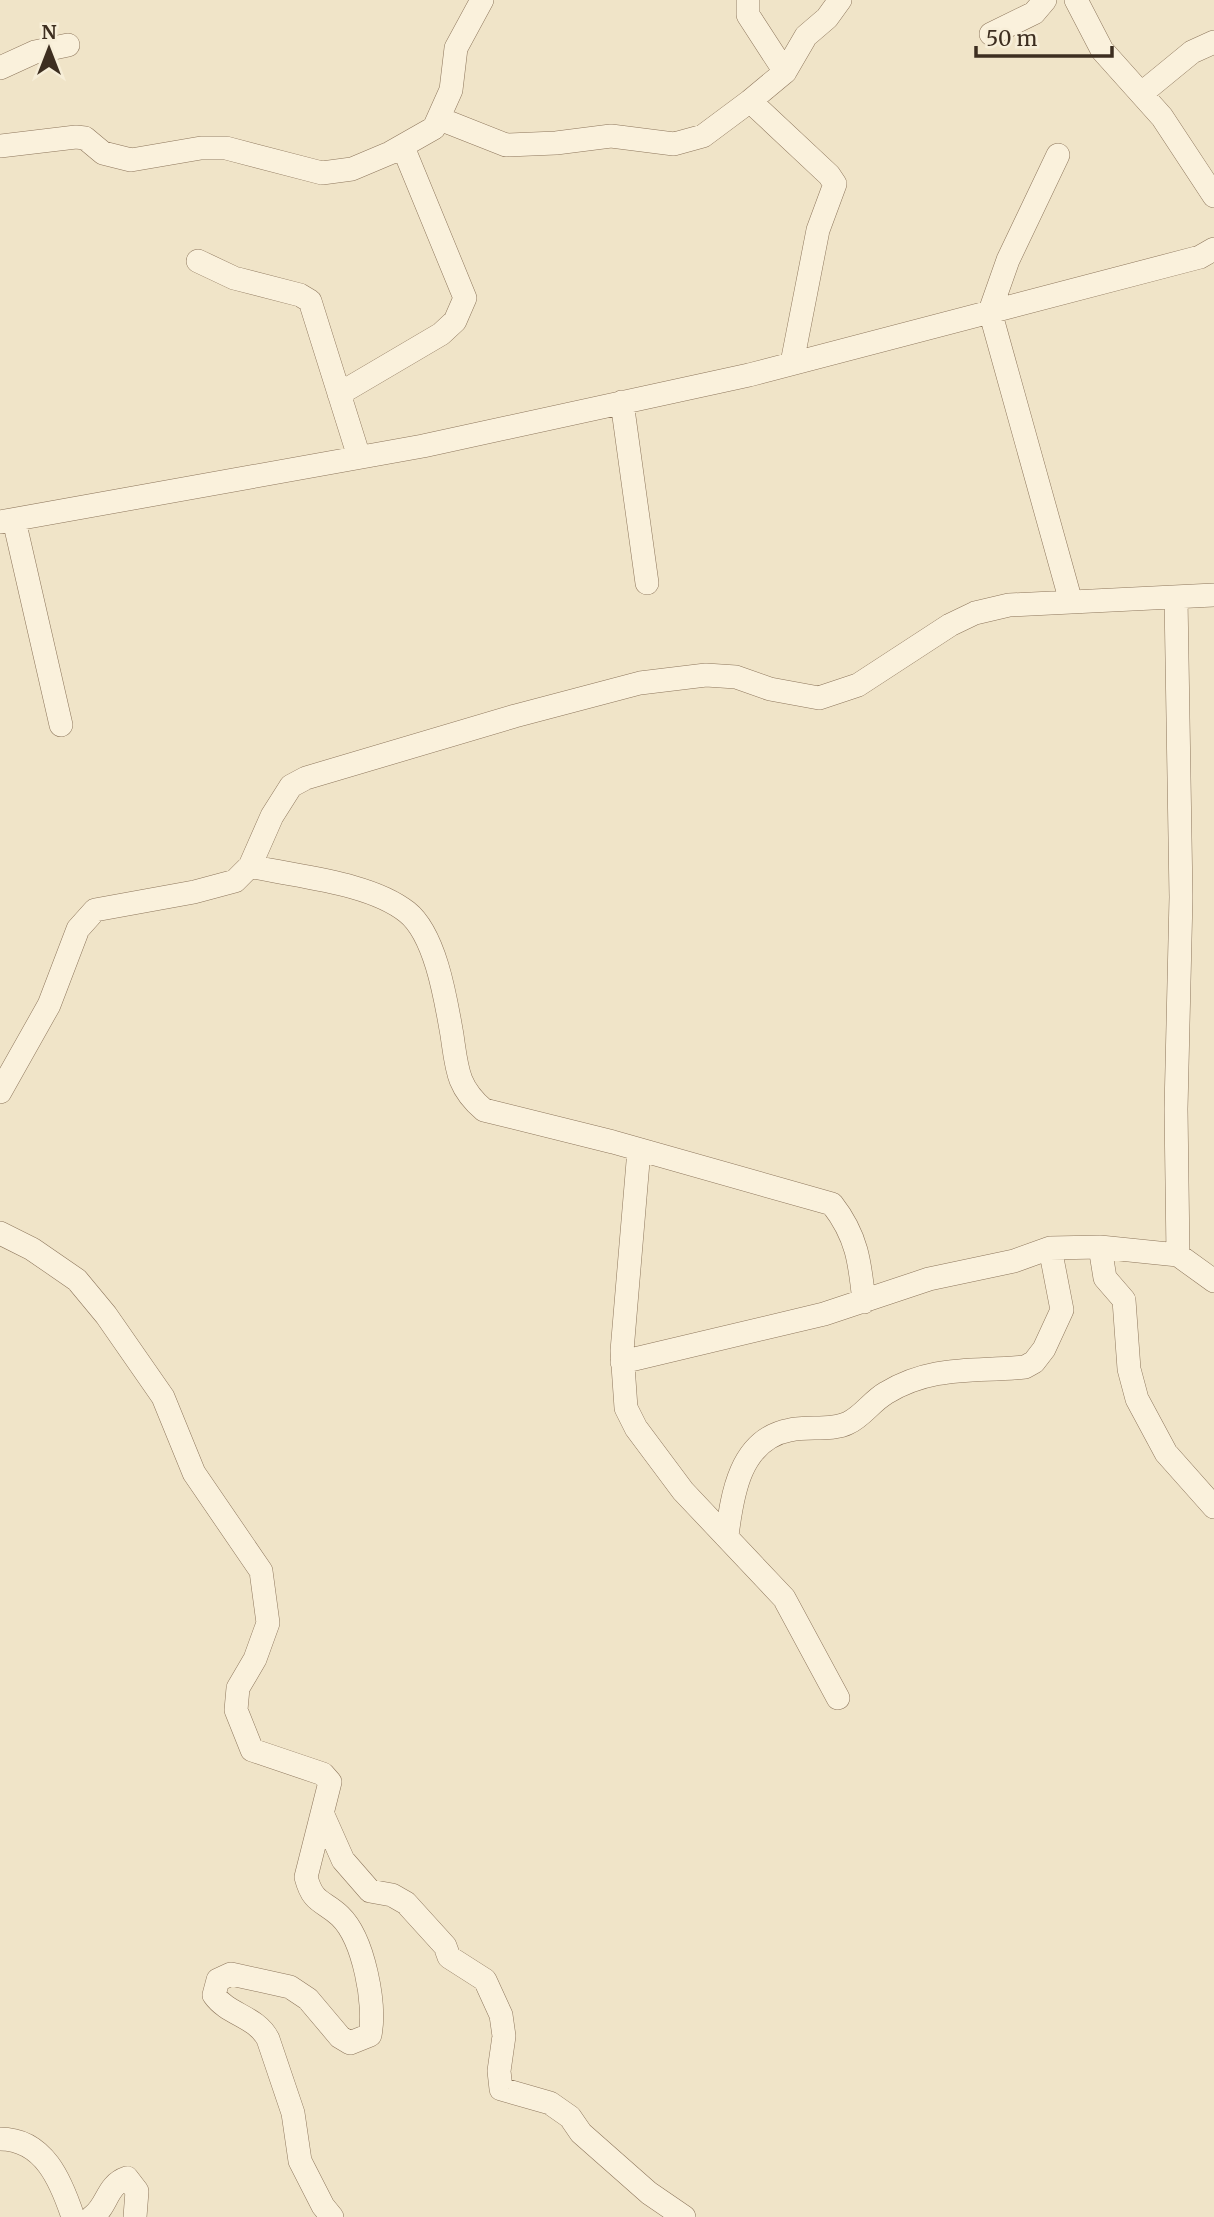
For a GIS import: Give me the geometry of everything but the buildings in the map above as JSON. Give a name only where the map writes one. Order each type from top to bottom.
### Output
[{"type":"street","points":[[0,146],[76,137],[85,138],[103,153],[131,160],[201,148],[226,148],[322,173],[352,169],[403,147],[434,128],[451,90],[456,48],[482,0]]},
{"type":"street","points":[[748,0],[748,15],[785,72]]},
{"type":"street","points":[[440,119],[506,145],[556,143],[611,136],[674,144],[703,136],[785,72],[806,36],[827,18],[840,0]]},
{"type":"street","points":[[991,34],[1034,13],[1045,0]]},
{"type":"street","points":[[1076,0],[1102,50],[1142,93],[1175,135],[1214,195]]},
{"type":"street","points":[[1142,93],[1192,52],[1214,42]]},
{"type":"street","points":[[0,68],[35,52],[68,45]]},
{"type":"street","points":[[750,101],[829,175],[835,184],[818,230],[792,363]]},
{"type":"street","points":[[339,394],[441,334],[455,321],[465,298],[403,147]]},
{"type":"street","points":[[1058,155],[1009,260],[990,311],[1069,594]]},
{"type":"street","points":[[61,725],[7,521],[359,457],[622,402],[792,363],[1200,257],[1214,249]]},
{"type":"street","points":[[198,261],[234,278],[300,295],[310,301],[359,457]]},
{"type":"street","points":[[622,402],[647,583]]},
{"type":"street","points":[[0,1092],[49,1005],[78,929],[95,911],[205,890],[235,881],[250,866],[272,816],[291,786],[306,778],[514,716],[664,680],[706,675],[736,677],[770,689],[819,698],[858,685],[950,625],[975,613],[1009,605],[1069,594],[1176,598],[1214,595]]},
{"type":"street","points":[[1176,598],[1181,897],[1176,1109],[1178,1255]]},
{"type":"street","points":[[250,866],[342,885],[408,913],[439,967],[460,1082],[484,1110],[832,1204],[849,1225],[853,1237],[860,1261],[864,1302]]},
{"type":"street","points":[[639,1150],[622,1362],[626,1408],[636,1428],[683,1491],[784,1598],[838,1698]]},
{"type":"street","points":[[0,1233],[32,1249],[77,1280],[106,1315],[163,1397],[200,1484],[231,1530],[246,1545],[261,1571],[268,1623],[255,1659],[238,1688],[236,1710],[239,1724],[252,1750],[323,1774],[330,1782],[323,1815],[307,1861],[306,1877],[315,1898],[339,1915],[349,1927],[371,1997],[374,2016],[370,2035],[350,2043],[340,2036],[308,1999],[290,1987],[231,1974],[218,1980],[214,1995],[223,2007],[244,2016],[264,2030],[293,2113],[300,2161],[317,2195],[332,2217]]},
{"type":"street","points":[[1100,1247],[1105,1278],[1124,1300],[1129,1369],[1137,1399],[1166,1453],[1214,1507]]},
{"type":"street","points":[[622,1362],[824,1314],[929,1279],[1014,1261],[1049,1248],[1100,1247],[1178,1255],[1214,1281]]},
{"type":"street","points":[[727,1536],[734,1487],[744,1464],[760,1445],[775,1434],[848,1423],[884,1394],[919,1376],[941,1370],[983,1371],[1025,1367],[1034,1362],[1062,1310],[1049,1248]]},
{"type":"street","points":[[323,1815],[343,1860],[370,1891],[392,1895],[405,1903],[445,1946],[449,1957],[485,1980],[489,1986],[501,2015],[504,2036],[499,2071],[501,2089],[550,2103],[570,2117],[581,2133],[649,2193],[684,2217]]},
{"type":"street","points":[[0,2139],[30,2144],[54,2171],[73,2217]]},
{"type":"street","points":[[93,2217],[100,2212],[107,2195],[118,2181],[127,2178],[137,2191],[135,2217]]}]
